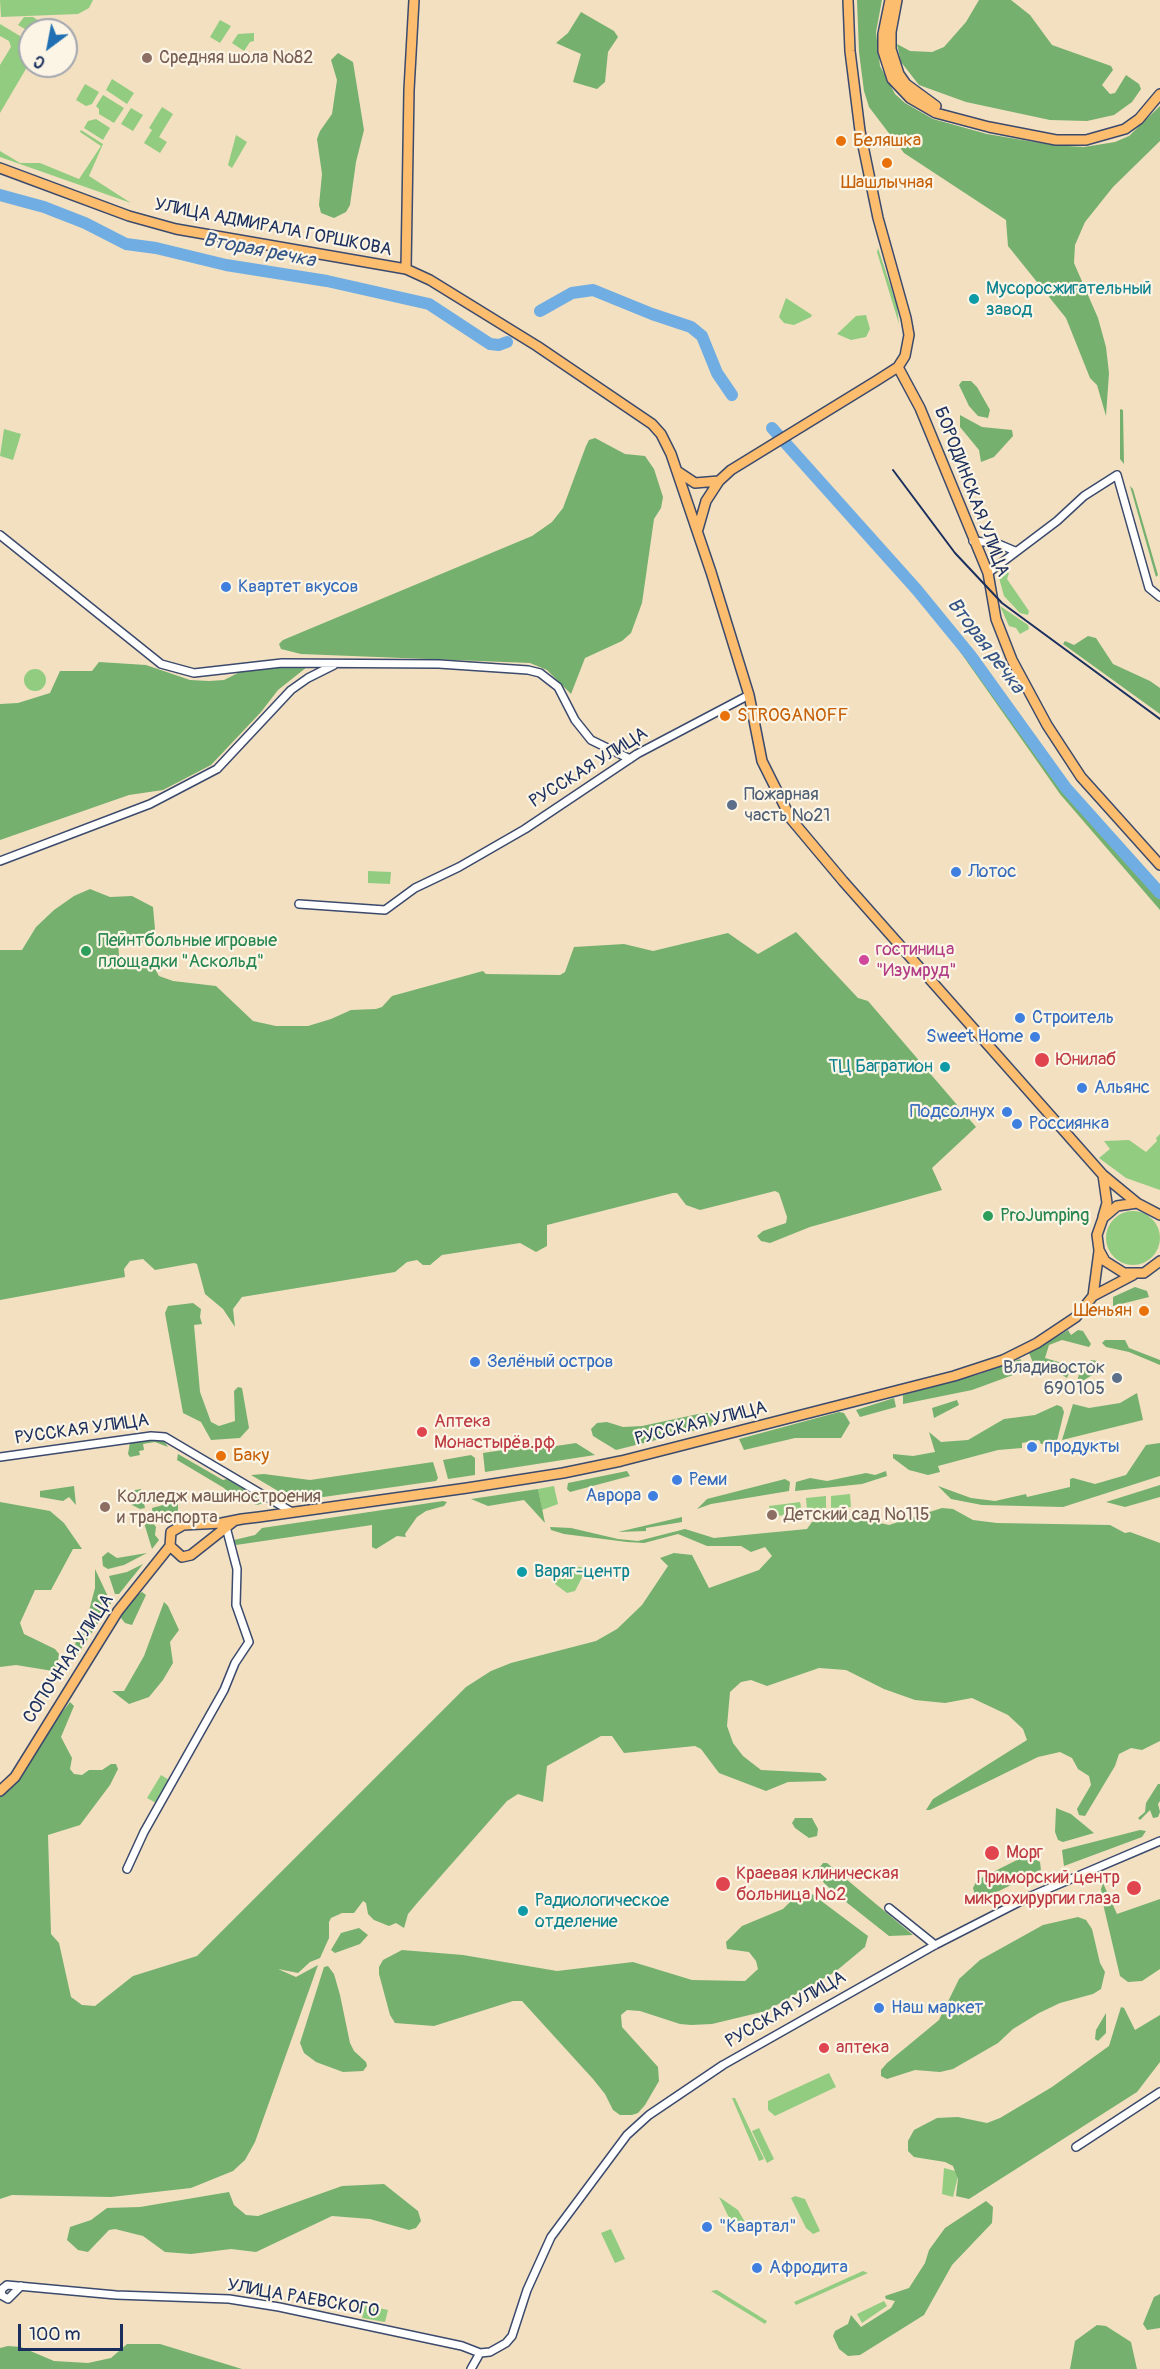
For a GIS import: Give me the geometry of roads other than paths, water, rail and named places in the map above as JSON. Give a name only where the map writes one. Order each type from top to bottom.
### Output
[{"type":"main road","name":"УЛИЦА АДМИРАЛА ГОРШКОВА","points":[[406,269],[410,68],[414,0]]},
{"type":"main road","points":[[850,0],[854,55],[866,138],[882,217],[914,334],[911,356],[899,369],[736,466],[719,481],[700,514],[698,532],[749,695],[762,761],[782,802],[801,832],[1103,1175],[1137,1203],[1159,1211]]},
{"type":"main road","points":[[890,0],[883,34],[886,63],[900,88],[936,112],[1034,135],[1086,141],[1125,129],[1139,119],[1160,94]]},
{"type":"main road","points":[[897,0],[891,32],[891,49],[898,74],[915,92],[939,107],[1033,130],[1087,135],[1123,125],[1136,116],[1160,87]]},
{"type":"main road","name":"УЛИЦА АДМИРАЛА ГОРШКОВА","points":[[0,168],[129,216],[176,229],[406,269],[430,280],[644,416],[661,434],[698,532]]},
{"type":"main road","name":"БОРОДИНСКАЯ УЛИЦА","points":[[899,369],[921,408],[988,573],[996,619],[1003,639],[1047,725],[1081,777],[1160,865]]},
{"type":"main road","points":[[676,470],[695,483],[719,481]]},
{"type":"main road","points":[[1093,1296],[1099,1250],[1097,1235],[1107,1203],[1103,1175]]},
{"type":"main road","points":[[1103,1218],[1117,1206],[1137,1203]]},
{"type":"main road","points":[[1099,1250],[1105,1261],[1115,1269],[1133,1275]]},
{"type":"main road","points":[[1149,1271],[1160,1261]]},
{"type":"main road","points":[[1149,1271],[1160,1271]]},
{"type":"main road","name":"РУССКАЯ УЛИЦА","points":[[170,1546],[171,1532],[178,1526],[230,1524],[292,1512],[528,1479],[621,1461],[908,1389],[979,1368],[1022,1351],[1066,1325],[1093,1296],[1133,1275],[1149,1271]]},
{"type":"main road","points":[[170,1546],[182,1557],[191,1556],[230,1524]]},
{"type":"main road","name":"СОПОЧНАЯ УЛИЦА","points":[[0,1791],[15,1777],[118,1611],[170,1546]]},
{"type":"street","points":[[988,573],[1064,515],[1084,496],[1117,476],[1149,588],[1160,597]]},
{"type":"street","points":[[0,535],[161,663],[194,673],[282,663],[439,664],[540,673],[558,687],[583,732],[591,740],[630,759]]},
{"type":"street","points":[[973,540],[996,543],[1015,551]]},
{"type":"street","points":[[0,861],[150,804],[217,769],[291,690],[308,678],[336,664]]},
{"type":"street","name":"РУССКАЯ УЛИЦА","points":[[299,904],[385,910],[415,888],[449,872],[525,829],[630,759],[749,695]]},
{"type":"street","name":"РУССКАЯ УЛИЦА","points":[[0,1457],[151,1436],[165,1437],[292,1512]]},
{"type":"street","points":[[128,1869],[146,1827],[224,1690],[235,1663],[249,1642],[236,1605],[237,1569],[230,1524]]},
{"type":"street","name":"РУССКАЯ УЛИЦА","points":[[480,2353],[490,2352],[506,2343],[514,2331],[531,2281],[551,2237],[630,2131],[657,2109],[717,2069],[935,1946],[1031,1896],[1160,1841]]},
{"type":"street","points":[[889,1908],[935,1946]]},
{"type":"street","points":[[1076,2147],[1160,2092]]},
{"type":"street","name":"УЛИЦА РАЕВСКОГО","points":[[21,2286],[116,2295],[229,2299],[279,2307],[451,2343],[480,2353]]},
{"type":"street","points":[[471,2369],[480,2353]]},
{"type":"waterway","name":"Вторая речка","points":[[0,195],[44,207],[85,223],[126,244],[156,248],[226,265],[327,281],[429,304],[490,344],[499,345],[507,342]]},
{"type":"waterway","name":"Вторая речка","points":[[540,311],[572,293],[593,290],[691,327],[702,336],[717,373],[732,395]]},
{"type":"waterway","name":"Вторая речка","points":[[772,428],[917,590],[971,656],[1066,788],[1160,893]]},
{"type":"railway","points":[[893,470],[955,553],[1002,603],[1160,719]]},
{"type":"place","name":"Средняя шола №82","points":[[147,58]]},
{"type":"place","name":"Беляшка","points":[[841,141]]},
{"type":"place","name":"Шашлычная","points":[[887,163]]},
{"type":"place","name":"Мусоросжигательный завод","points":[[974,299]]},
{"type":"place","name":"Квартет вкусов","points":[[226,587]]},
{"type":"place","name":"STROGANOFF","points":[[725,716]]},
{"type":"place","name":"Пожарная часть №21","points":[[732,805]]},
{"type":"place","name":"Лотос","points":[[956,872]]},
{"type":"place","name":"Пейнтбольные игровые площадки \"Аскольд\"","points":[[86,951]]},
{"type":"place","name":"гостиница \"Изумруд\"","points":[[864,960]]},
{"type":"place","name":"Строитель","points":[[1020,1018]]},
{"type":"place","name":"Sweet Home","points":[[1035,1037]]},
{"type":"place","name":"Юнилаб","points":[[1042,1060]]},
{"type":"place","name":"ТЦ Багратион","points":[[945,1067]]},
{"type":"place","name":"Альянс","points":[[1082,1088]]},
{"type":"place","name":"Подсолнух","points":[[1007,1112]]},
{"type":"place","name":"Россиянка","points":[[1017,1124]]},
{"type":"place","name":"ProJumping","points":[[988,1216]]},
{"type":"place","name":"Шеньян","points":[[1144,1311]]},
{"type":"place","name":"Зелёный остров","points":[[475,1362]]},
{"type":"place","name":"Владивосток 690105","points":[[1117,1378]]},
{"type":"place","name":"Аптека Монастырёв.рф","points":[[422,1432]]},
{"type":"place","name":"продукты","points":[[1032,1447]]},
{"type":"place","name":"Баку","points":[[221,1456]]},
{"type":"place","name":"Реми","points":[[677,1480]]},
{"type":"place","name":"Аврора","points":[[653,1496]]},
{"type":"place","name":"Колледж машиностроения и транспорта","points":[[105,1507]]},
{"type":"place","name":"Детский сад №115","points":[[772,1515]]},
{"type":"place","name":"Варяг-центр","points":[[522,1572]]},
{"type":"place","name":"Морг","points":[[992,1853]]},
{"type":"place","name":"Краевая клиническая больница №2","points":[[723,1884]]},
{"type":"place","name":"Приморский центр микрохирургии глаза","points":[[1134,1888]]},
{"type":"place","name":"Радиологическое отделение","points":[[523,1911]]},
{"type":"place","name":"Наш маркет","points":[[879,2008]]},
{"type":"place","name":"аптека","points":[[824,2048]]},
{"type":"place","name":"\"Квартал\"","points":[[707,2227]]},
{"type":"place","name":"Афродита","points":[[757,2268]]}]
